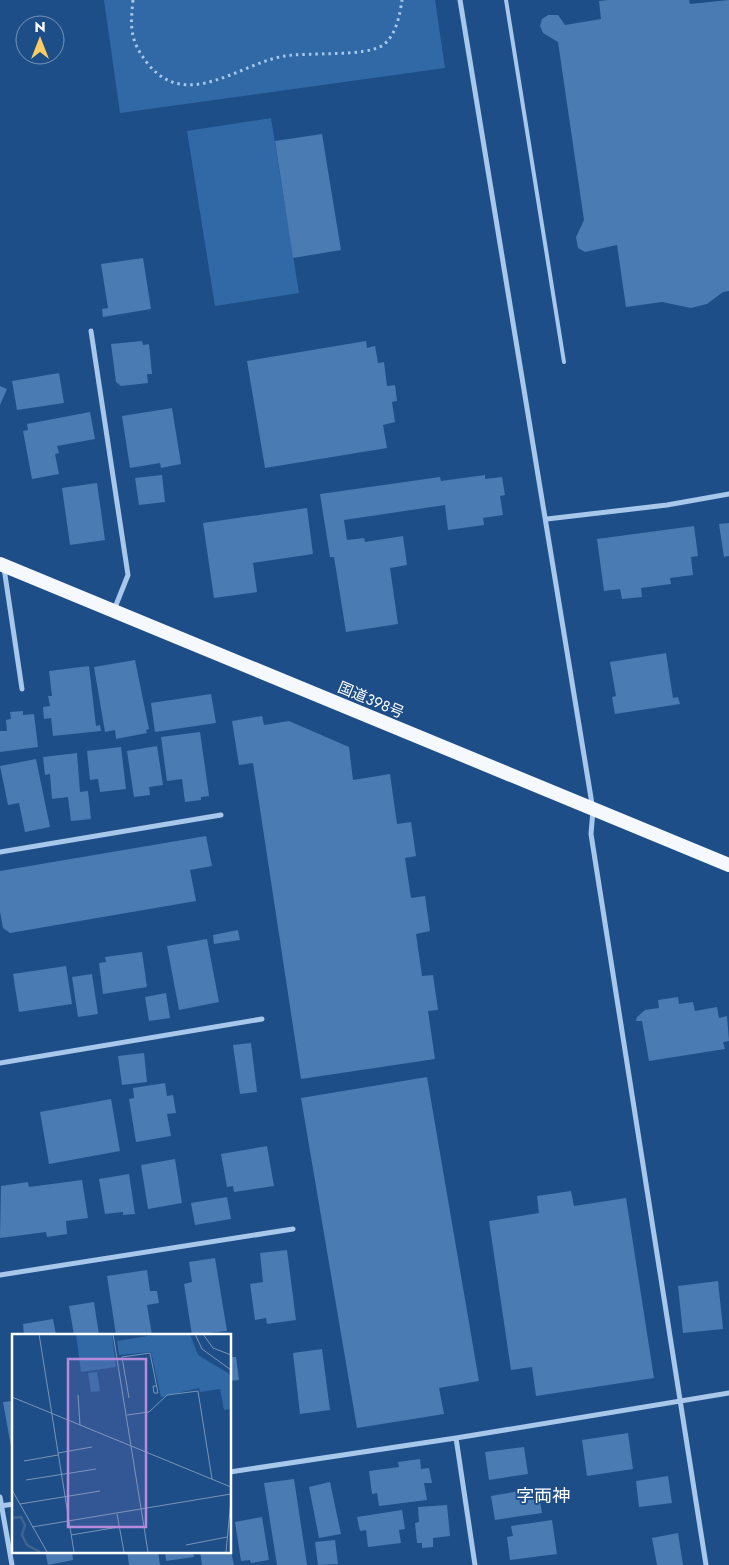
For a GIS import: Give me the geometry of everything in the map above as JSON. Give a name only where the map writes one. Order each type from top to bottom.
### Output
[{"type":"highway","name":"国道398号","points":[[2,564],[729,866]]},
{"type":"street","points":[[460,0],[547,519],[593,810],[590,834],[682,1402],[706,1565]]},
{"type":"street","points":[[91,331],[128,575],[114,611]]},
{"type":"street","points":[[547,519],[667,505],[729,494]]},
{"type":"street","points":[[2,564],[22,689]]},
{"type":"street","points":[[0,852],[221,815]]},
{"type":"street","points":[[0,1064],[262,1019]]},
{"type":"street","points":[[0,1275],[293,1229]]},
{"type":"street","points":[[231,1472],[456,1438],[729,1393]]},
{"type":"street","points":[[456,1438],[475,1565]]},
{"type":"street","points":[[0,1497],[12,1565]]},
{"type":"lane","points":[[506,0],[564,362]]},
{"type":"path","points":[[133,0],[130,30],[136,48],[156,73],[179,85],[196,85],[220,78],[270,58],[286,55],[364,52],[383,45],[396,25],[402,0]]},
{"type":"shaded area","points":[[104,0],[435,0],[445,68],[120,113]]},
{"type":"shaded area","points":[[271,118],[299,293],[215,306],[187,131]]},
{"type":"building","points":[[689,0],[690,4],[729,0],[729,291],[723,292],[707,304],[691,308],[662,302],[626,307],[617,245],[585,252],[578,248],[576,237],[584,220],[558,42],[543,33],[540,26],[542,19],[548,15],[558,15],[565,25],[601,19],[599,1]]},
{"type":"building","points":[[322,134],[341,250],[293,258],[275,141]]},
{"type":"building","points":[[143,258],[151,309],[103,317],[102,309],[108,308],[101,264]]},
{"type":"building","points":[[142,341],[143,345],[149,344],[152,374],[147,374],[148,383],[121,386],[116,382],[111,344]]},
{"type":"building","points":[[366,341],[367,348],[375,346],[378,363],[384,362],[387,386],[395,385],[397,401],[392,402],[395,422],[383,425],[387,448],[265,468],[247,361]]},
{"type":"building","points":[[59,373],[64,403],[17,410],[12,381]]},
{"type":"building","points":[[0,386],[7,389],[0,405]]},
{"type":"building","points":[[172,408],[181,464],[161,468],[160,463],[130,468],[122,416]]},
{"type":"building","points":[[90,412],[95,439],[57,446],[59,453],[55,454],[59,474],[32,479],[23,431],[28,430],[27,424]]},
{"type":"building","points":[[162,475],[165,502],[139,505],[135,478]]},
{"type":"building","points":[[485,475],[485,479],[502,477],[505,495],[500,496],[503,515],[483,518],[484,525],[448,530],[445,505],[344,520],[347,540],[364,538],[365,542],[403,536],[407,565],[390,568],[398,624],[346,632],[334,557],[330,557],[320,494],[440,477],[441,481]]},
{"type":"building","points":[[97,483],[105,540],[70,545],[62,488]]},
{"type":"building","points":[[307,508],[313,554],[253,563],[257,592],[214,598],[203,523]]},
{"type":"building","points":[[729,523],[729,556],[724,557],[719,524]]},
{"type":"building","points":[[694,526],[698,556],[691,557],[693,575],[670,578],[671,584],[641,588],[642,597],[622,599],[620,589],[604,591],[597,539]]},
{"type":"building","points":[[666,653],[673,698],[678,697],[680,704],[615,714],[612,697],[616,696],[610,662]]},
{"type":"building","points":[[135,660],[149,729],[146,730],[147,733],[116,739],[115,730],[105,732],[94,667]]},
{"type":"building","points":[[89,666],[96,726],[100,725],[101,731],[53,736],[51,718],[44,719],[43,707],[50,706],[48,696],[52,696],[49,671]]},
{"type":"building","points":[[211,694],[216,723],[155,732],[151,703]]},
{"type":"building","points":[[23,711],[23,715],[34,714],[38,747],[0,752],[0,731],[7,731],[6,720],[11,719],[10,712]]},
{"type":"building","points":[[262,716],[264,725],[289,721],[349,747],[353,780],[390,774],[397,824],[411,822],[416,856],[405,858],[411,898],[425,896],[430,931],[416,934],[422,976],[433,975],[438,1010],[428,1011],[435,1059],[301,1079],[253,763],[239,765],[232,721]]},
{"type":"building","points":[[200,732],[209,796],[201,797],[201,800],[185,802],[182,779],[167,781],[161,737]]},
{"type":"building","points":[[157,746],[163,785],[149,787],[150,795],[134,797],[127,751]]},
{"type":"building","points":[[121,747],[126,789],[100,792],[98,779],[90,780],[87,751]]},
{"type":"building","points":[[77,753],[80,792],[88,791],[91,819],[71,821],[68,797],[52,799],[50,774],[45,775],[43,757]]},
{"type":"building","points":[[36,759],[50,827],[25,832],[19,803],[8,805],[0,766]]},
{"type":"building","points":[[206,836],[212,866],[190,870],[196,901],[10,933],[3,928],[0,912],[0,871]]},
{"type":"building","points":[[238,930],[240,940],[214,944],[213,935]]},
{"type":"building","points":[[207,939],[219,1002],[179,1010],[167,946]]},
{"type":"building","points":[[142,952],[147,987],[103,994],[99,963],[106,962],[105,957]]},
{"type":"building","points":[[66,966],[72,1004],[19,1012],[13,974]]},
{"type":"building","points":[[92,974],[98,1014],[78,1017],[72,977]]},
{"type":"building","points":[[166,993],[170,1018],[149,1021],[145,997]]},
{"type":"building","points":[[678,997],[679,1004],[693,1002],[695,1011],[717,1007],[719,1018],[727,1016],[729,1041],[723,1042],[725,1049],[649,1061],[642,1021],[636,1021],[637,1017],[645,1010],[659,1008],[658,1000]]},
{"type":"building","points":[[251,1043],[257,1092],[240,1094],[233,1045]]},
{"type":"building","points":[[144,1053],[147,1082],[122,1085],[118,1056]]},
{"type":"building","points":[[427,1077],[479,1381],[439,1388],[444,1414],[357,1428],[301,1098]]},
{"type":"building","points":[[165,1083],[167,1096],[173,1095],[176,1113],[167,1114],[171,1136],[136,1142],[129,1099],[134,1098],[133,1088]]},
{"type":"building","points":[[111,1099],[120,1151],[49,1164],[40,1112]]},
{"type":"building","points":[[267,1146],[274,1186],[234,1192],[233,1186],[227,1187],[221,1154]]},
{"type":"building","points":[[175,1159],[182,1203],[148,1209],[141,1165]]},
{"type":"building","points":[[129,1174],[135,1214],[123,1215],[123,1212],[105,1214],[99,1179]]},
{"type":"building","points":[[82,1180],[88,1218],[66,1221],[67,1234],[47,1237],[46,1232],[0,1238],[1,1186],[28,1182],[29,1187]]},
{"type":"building","points":[[571,1191],[574,1206],[626,1198],[654,1378],[536,1396],[532,1367],[511,1370],[489,1221],[539,1213],[537,1196]]},
{"type":"building","points":[[227,1197],[231,1219],[195,1225],[191,1203]]},
{"type":"building","points":[[287,1250],[296,1320],[267,1324],[266,1318],[255,1320],[250,1284],[263,1282],[260,1253]]},
{"type":"building","points":[[215,1258],[227,1331],[192,1334],[184,1284],[192,1282],[189,1262]]},
{"type":"building","points":[[147,1270],[150,1291],[157,1291],[159,1303],[147,1305],[152,1334],[116,1334],[107,1276]]},
{"type":"building","points":[[718,1281],[723,1329],[683,1333],[678,1286]]},
{"type":"building","points":[[94,1302],[99,1334],[74,1334],[69,1306]]},
{"type":"building","points":[[53,1319],[56,1334],[24,1334],[23,1324]]},
{"type":"building","points":[[322,1349],[330,1410],[300,1414],[293,1353]]},
{"type":"building","points":[[231,1357],[236,1357],[239,1380],[231,1381]]},
{"type":"building","points":[[12,1401],[12,1452],[3,1402]]},
{"type":"building","points":[[628,1433],[633,1469],[587,1476],[582,1440]]},
{"type":"building","points":[[524,1447],[528,1474],[489,1480],[485,1452]]},
{"type":"building","points":[[420,1459],[421,1469],[429,1468],[432,1483],[424,1483],[427,1500],[379,1506],[377,1493],[372,1494],[369,1471],[399,1467],[398,1462]]},
{"type":"building","points":[[668,1476],[672,1503],[639,1507],[636,1481]]},
{"type":"building","points":[[294,1479],[307,1565],[277,1565],[264,1483]]},
{"type":"building","points":[[330,1482],[341,1534],[319,1538],[309,1487]]},
{"type":"building","points":[[538,1488],[542,1513],[495,1520],[491,1496]]},
{"type":"building","points":[[447,1505],[450,1536],[433,1538],[433,1547],[422,1548],[422,1543],[417,1543],[415,1523],[419,1522],[418,1507]]},
{"type":"building","points":[[402,1510],[405,1529],[399,1530],[401,1543],[368,1547],[366,1530],[360,1531],[357,1517]]},
{"type":"building","points":[[262,1517],[269,1560],[251,1563],[250,1560],[241,1561],[235,1522]]},
{"type":"building","points":[[552,1520],[557,1554],[510,1560],[507,1537],[513,1536],[511,1526]]},
{"type":"building","points":[[678,1533],[683,1565],[657,1565],[652,1538]]},
{"type":"building","points":[[335,1540],[338,1564],[318,1565],[315,1542]]},
{"type":"building","points":[[45,1552],[72,1552],[73,1560],[48,1565]]},
{"type":"building","points":[[127,1552],[158,1552],[160,1565],[129,1565]]},
{"type":"building","points":[[165,1552],[193,1552],[194,1557],[166,1561]]},
{"type":"building","points":[[200,1552],[231,1552],[234,1565],[202,1565]]},
{"type":"district","name":"字両神","points":[[543,1496]]}]
